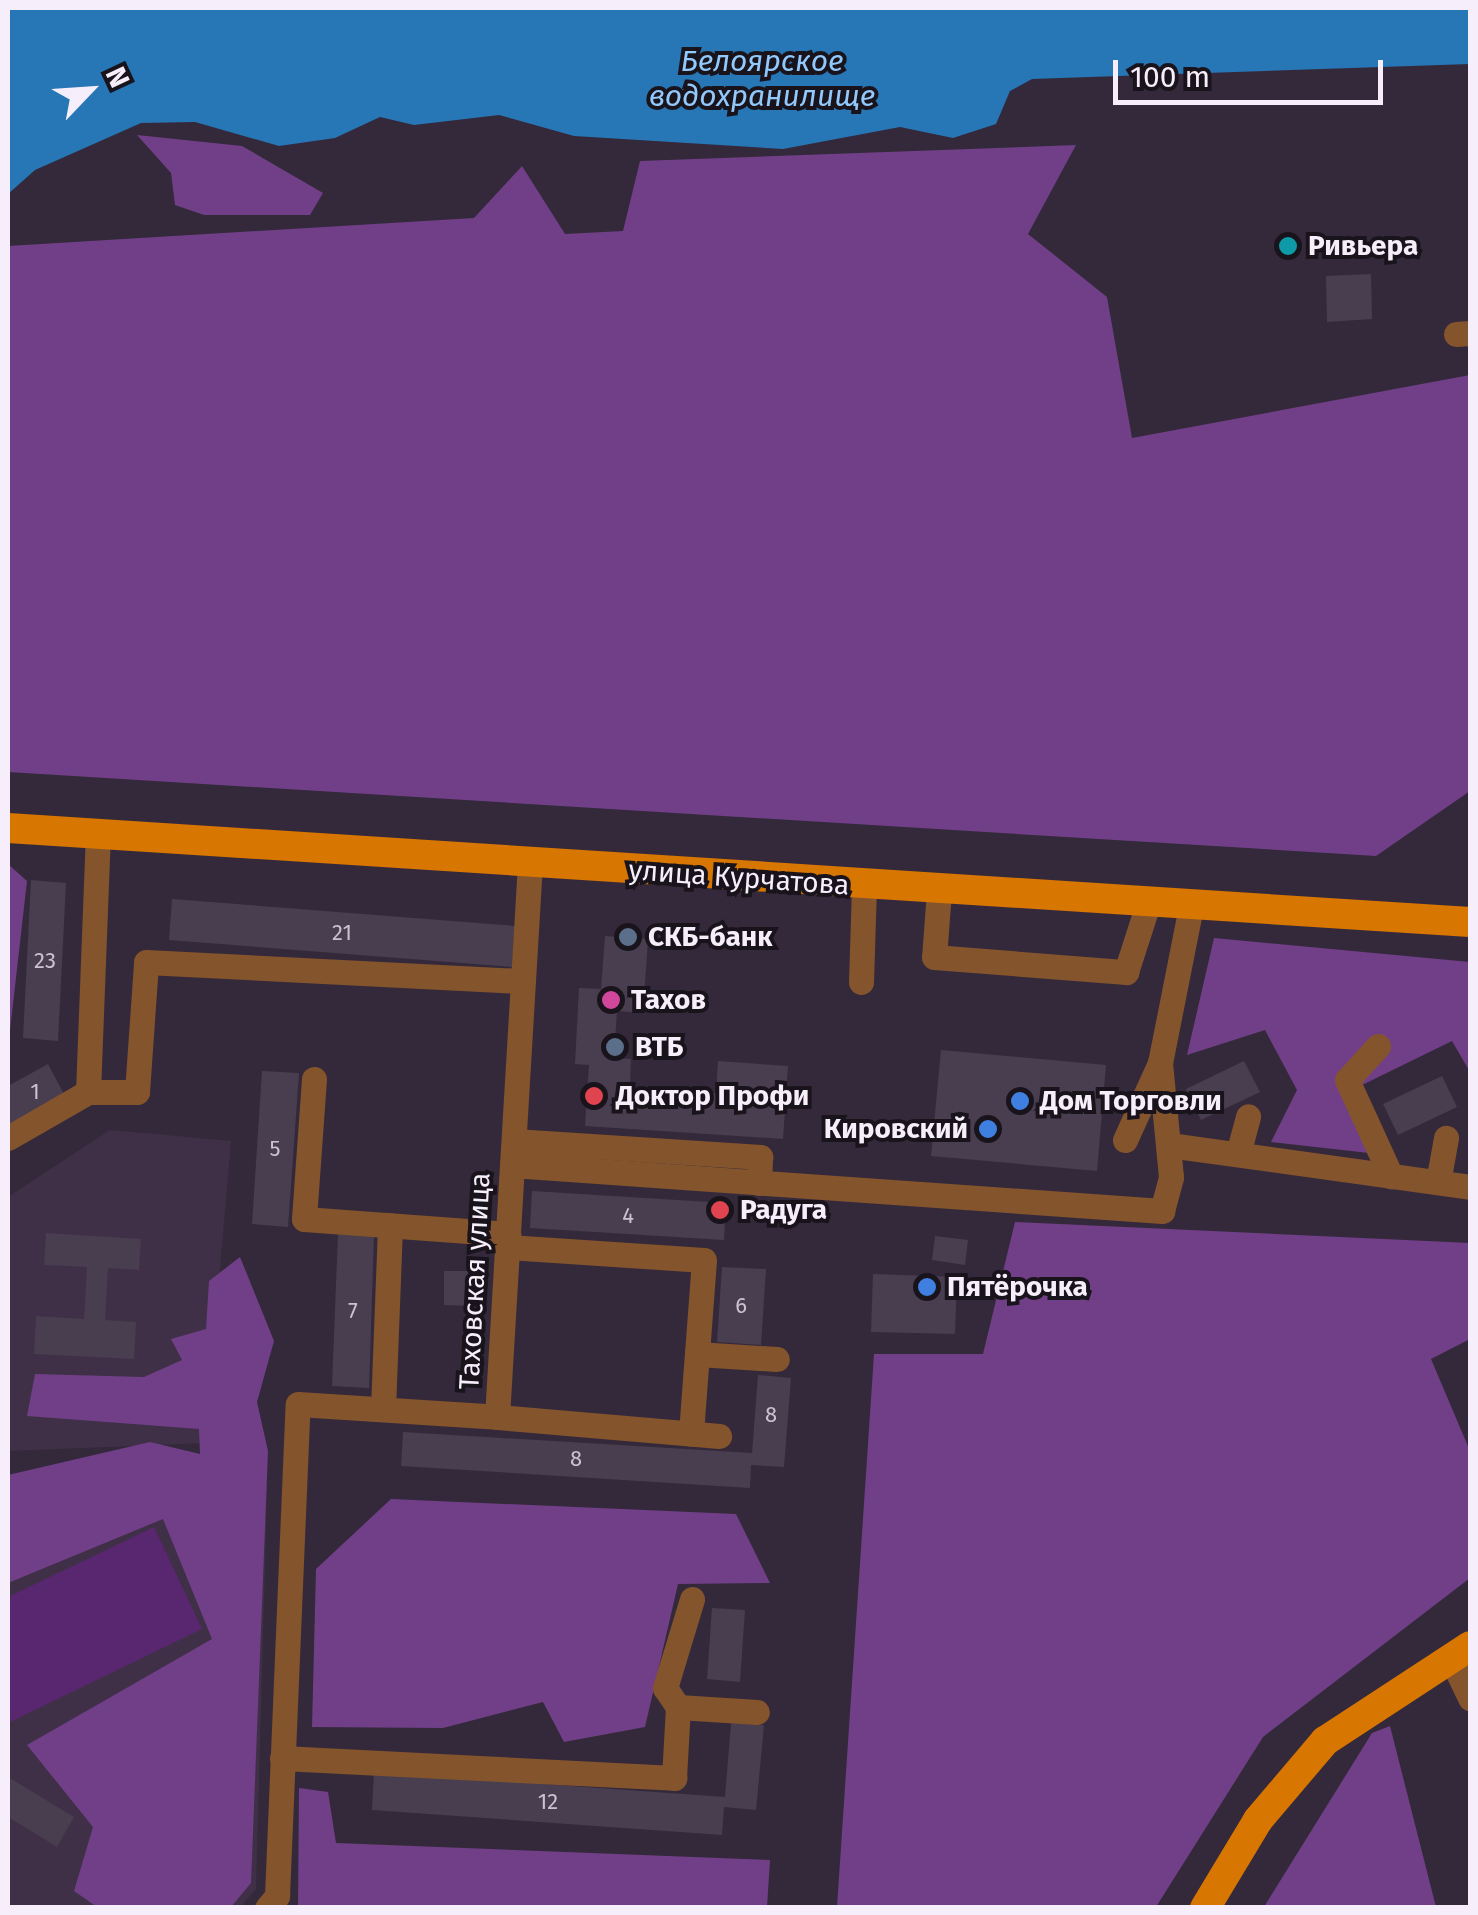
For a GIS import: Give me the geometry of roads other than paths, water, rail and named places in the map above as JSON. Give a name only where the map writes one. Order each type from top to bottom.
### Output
[{"type":"main road","name":"улица Курчатова","points":[[8,828],[864,888],[1470,922]]},
{"type":"main road","points":[[1205,1908],[1304,1762],[1368,1706],[1460,1651]]},
{"type":"street","points":[[88,1092],[98,837]]},
{"type":"street","name":"Таховская улица","points":[[267,1908],[277,1896],[298,1404],[497,1417],[530,863]]},
{"type":"street","points":[[860,982],[864,888]]},
{"type":"street","points":[[938,891],[934,958],[1126,972],[1148,904]]},
{"type":"street","points":[[1126,1140],[1160,1062],[1191,906]]},
{"type":"street","points":[[8,1138],[88,1092],[138,1092],[146,962],[523,980]]},
{"type":"street","points":[[1378,1046],[1347,1080],[1391,1176]]},
{"type":"street","points":[[513,1152],[760,1157],[759,1183],[1162,1211],[1170,1145],[1160,1062]]},
{"type":"street","points":[[314,1079],[304,1220],[704,1260],[691,1434]]},
{"type":"street","points":[[1238,1154],[1248,1116]]},
{"type":"street","points":[[1438,1182],[1446,1138]]},
{"type":"street","points":[[1170,1145],[1470,1187]]},
{"type":"street","points":[[382,1409],[390,1226]]},
{"type":"street","points":[[697,1354],[777,1359]]},
{"type":"street","points":[[497,1417],[719,1436]]},
{"type":"street","points":[[282,1758],[674,1778],[678,1707],[665,1688],[692,1599]]},
{"type":"street","points":[[1460,1651],[1470,1699]]},
{"type":"street","points":[[678,1707],[756,1712]]},
{"type":"water","name":"Белоярское водохранилище","points":[[8,8],[1470,8],[1470,64],[1032,79],[1010,91],[996,124],[953,138],[900,127],[783,149],[574,136],[499,115],[414,125],[380,117],[335,138],[279,146],[195,122],[141,123],[35,170],[8,194]]},
{"type":"place","name":"Ривьера","points":[[1288,246]]},
{"type":"place","name":"СКБ-банк","points":[[628,937]]},
{"type":"place","name":"Тахов","points":[[611,1000]]},
{"type":"place","name":"ВТБ","points":[[615,1047]]},
{"type":"place","name":"Доктор Профи","points":[[594,1096]]},
{"type":"place","name":"Дом Торговли","points":[[1020,1101]]},
{"type":"place","name":"Кировский","points":[[988,1129]]},
{"type":"place","name":"Радуга","points":[[720,1210]]},
{"type":"place","name":"Пятёрочка","points":[[927,1287]]}]
